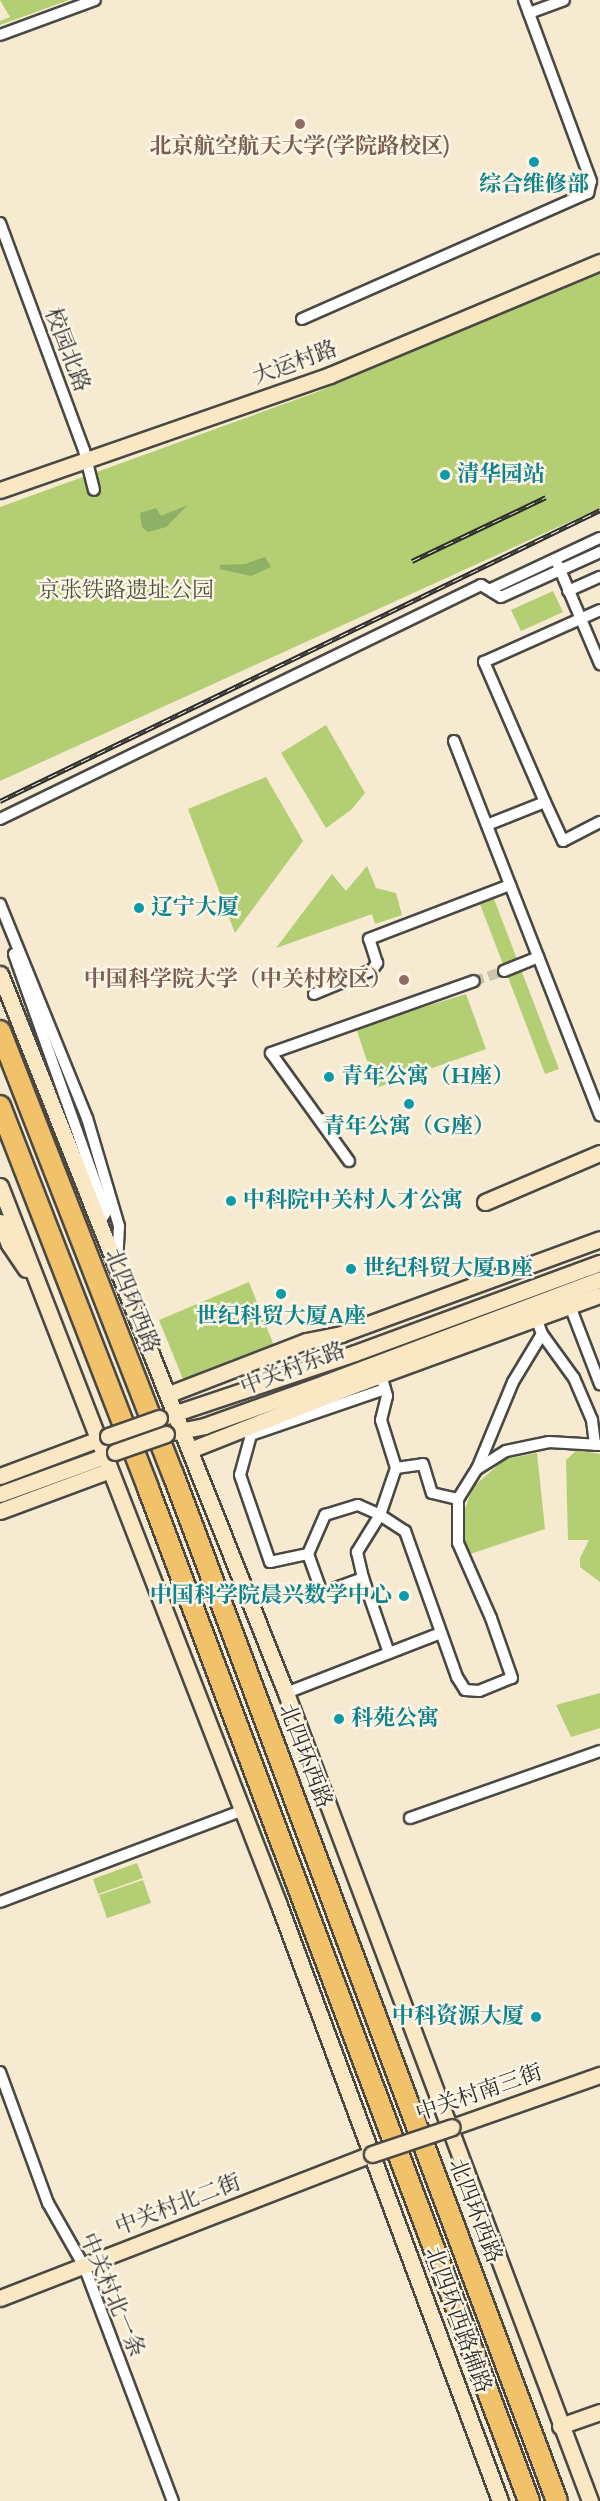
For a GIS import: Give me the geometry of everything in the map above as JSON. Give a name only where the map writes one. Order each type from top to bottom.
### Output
[{"type":"highway","name":"北四环西路","points":[[0,1031],[170,1464],[557,2501]]},
{"type":"highway","points":[[0,1106],[161,1521],[529,2501]]},
{"type":"highway","points":[[533,2434],[569,2501]]},
{"type":"street","points":[[0,35],[95,0]]},
{"type":"street","points":[[302,319],[584,197],[591,180],[524,0]]},
{"type":"street","points":[[529,13],[564,0]]},
{"type":"street","name":"校园北路","points":[[0,223],[88,459],[86,470],[93,490]]},
{"type":"street","name":"大运村路","points":[[0,490],[330,375],[600,262]]},
{"type":"street","points":[[491,589],[600,538]]},
{"type":"street","points":[[0,819],[481,585],[501,597],[600,552]]},
{"type":"street","points":[[555,559],[600,664]]},
{"type":"street","points":[[568,591],[600,576]]},
{"type":"street","points":[[600,610],[484,662],[563,841],[600,822]]},
{"type":"street","points":[[454,741],[600,1116]]},
{"type":"street","points":[[487,825],[545,801]]},
{"type":"street","points":[[314,994],[372,970],[377,963],[369,939],[510,885]]},
{"type":"street","points":[[0,904],[87,1118],[119,1226],[117,1267]]},
{"type":"street","points":[[4,916],[13,951],[106,1212],[99,1223]]},
{"type":"street","points":[[504,971],[538,957]]},
{"type":"street","name":"北四环西路","points":[[0,974],[286,1693],[452,2127],[560,2427]]},
{"type":"street","points":[[348,1161],[271,1053],[474,981]]},
{"type":"street","points":[[485,1202],[600,1153]]},
{"type":"street","points":[[0,1186],[103,1437],[372,2154]]},
{"type":"street","points":[[0,1222],[9,1244],[40,1288]]},
{"type":"street","name":"中关村东路","points":[[169,1394],[306,1341],[341,1334],[600,1239]]},
{"type":"street","name":"中关村东路","points":[[0,1476],[103,1437],[355,1353],[600,1263]]},
{"type":"street","name":"中关村东路","points":[[190,1450],[383,1382],[600,1279]]},
{"type":"street","name":"中关村东路","points":[[0,1511],[166,1434],[324,1383],[533,1311],[570,1306],[600,1295]]},
{"type":"street","points":[[570,1306],[600,1384]]},
{"type":"street","points":[[477,1469],[506,1452],[549,1442],[597,1445],[592,1420],[574,1378],[542,1334],[533,1311]]},
{"type":"street","points":[[363,1578],[322,1593],[308,1554],[325,1515],[358,1505],[405,1530],[441,1633],[465,1690],[479,1691],[512,1678],[491,1618],[458,1543],[458,1499],[477,1469],[513,1382],[542,1334]]},
{"type":"street","points":[[308,1554],[270,1563],[240,1475],[251,1435],[383,1382],[387,1396],[381,1420],[396,1468],[380,1515],[357,1552],[363,1578],[389,1653]]},
{"type":"street","name":"中关村东路","points":[[0,1494],[110,1459]]},
{"type":"street","points":[[396,1468],[423,1464],[432,1493],[458,1499]]},
{"type":"street","points":[[286,1693],[441,1633]]},
{"type":"street","points":[[410,1818],[600,1751]]},
{"type":"street","points":[[0,1902],[243,1810]]},
{"type":"street","name":"中关村北一条","points":[[0,2072],[48,2203],[84,2266],[173,2501]]},
{"type":"street","name":"中关村南三街","points":[[372,2154],[600,2075]]},
{"type":"street","name":"中关村北二街","points":[[0,2298],[372,2154]]},
{"type":"street","name":"北四环西路辅路","points":[[372,2154],[500,2501]]},
{"type":"street","points":[[590,2501],[560,2427],[600,2412]]},
{"type":"green space","points":[[0,0],[69,0],[0,25],[0,21],[10,17]]},
{"type":"green space","name":"京张铁路遗址公园","points":[[600,268],[600,508],[0,781],[0,507],[317,392]]},
{"type":"green space","points":[[188,505],[166,527],[148,532],[142,527],[140,513],[156,508],[161,516]]},
{"type":"green space","points":[[265,557],[271,567],[251,576],[220,569],[220,565],[245,564]]},
{"type":"green space","points":[[553,591],[563,612],[521,631],[511,610]]},
{"type":"green space","points":[[326,725],[365,793],[351,810],[326,828],[281,753]]},
{"type":"green space","points":[[266,777],[303,841],[235,933],[188,809]]},
{"type":"green space","points":[[367,866],[376,888],[396,893],[402,915],[375,924],[372,914],[276,948],[332,874],[346,891]]},
{"type":"green space","points":[[494,899],[559,1069],[545,1074],[480,904]]},
{"type":"green space","points":[[466,994],[486,1049],[376,1088],[356,1028]]},
{"type":"green space","points":[[249,1282],[276,1351],[185,1384],[159,1320]]},
{"type":"green space","points":[[577,1450],[600,1454],[600,1582],[580,1567],[580,1558],[589,1540],[568,1540],[566,1460]]},
{"type":"green space","points":[[537,1453],[545,1529],[461,1557],[465,1509],[473,1487],[505,1459]]},
{"type":"green space","points":[[600,1693],[600,1728],[571,1737],[556,1705]]},
{"type":"green space","points":[[137,1863],[143,1878],[98,1894],[93,1879]]},
{"type":"green space","points":[[143,1880],[151,1903],[107,1918],[99,1895]]},
{"type":"tunnel","points":[[474,981],[504,971]]},
{"type":"railway","points":[[412,561],[546,497]]},
{"type":"railway","points":[[0,801],[600,510]]},
{"type":"place","name":"北京航空航天大学(学院路校区)","points":[[300,124]]},
{"type":"place","name":"综合维修部","points":[[534,162]]},
{"type":"place","name":"清华园站","points":[[445,475]]},
{"type":"place","name":"辽宁大厦","points":[[139,908]]},
{"type":"place","name":"中国科学院大学（中关村校区）","points":[[404,980]]},
{"type":"place","name":"青年公寓（H座）","points":[[329,1077]]},
{"type":"place","name":"青年公寓（G座）","points":[[409,1104]]},
{"type":"place","name":"中科院中关村人才公寓","points":[[231,1201]]},
{"type":"place","name":"世纪科贸大厦B座","points":[[351,1269]]},
{"type":"place","name":"世纪科贸大厦A座","points":[[281,1294]]},
{"type":"place","name":"中国科学院晨兴数学中心","points":[[404,1596]]},
{"type":"place","name":"科苑公寓","points":[[339,1719]]},
{"type":"place","name":"中科资源大厦","points":[[536,2017]]}]
